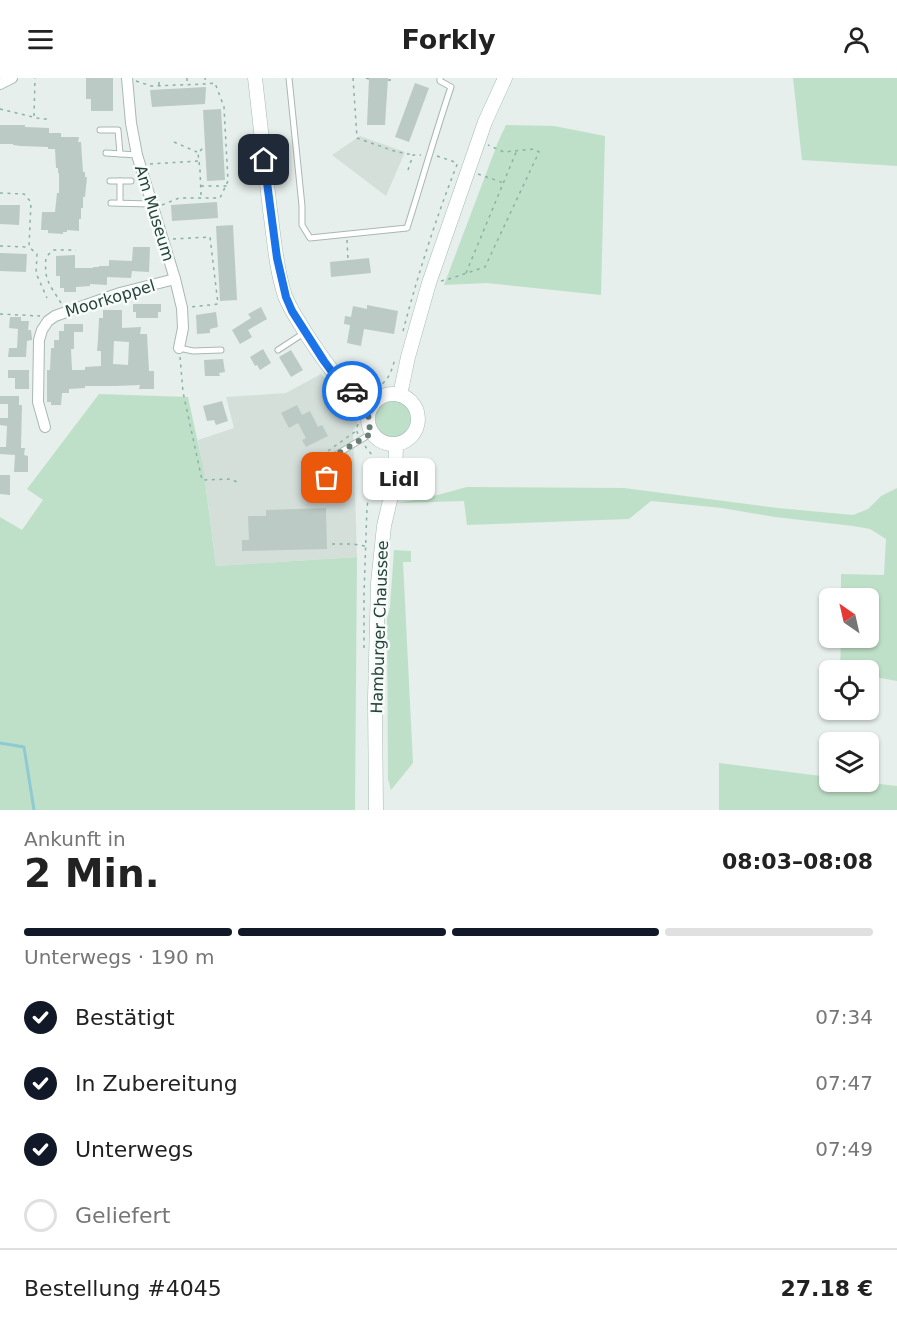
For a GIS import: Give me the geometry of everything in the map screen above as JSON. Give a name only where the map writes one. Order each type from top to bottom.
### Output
[{"type":"main road","points":[[255,78],[272,226],[282,283],[292,311],[324,361],[335,376],[372,406]]},
{"type":"main road","points":[[400,395],[429,282],[478,140],[505,78]]},
{"type":"main road","points":[[400,395],[414,405],[417,413],[416,430],[411,437],[404,442],[388,444],[366,436],[372,406],[384,396],[400,395]]},
{"type":"main road","name":"Hamburger Chaussee","points":[[376,810],[375,699],[378,583],[384,526],[395,479],[396,444]]},
{"type":"street","points":[[0,84],[12,78]]},
{"type":"street","name":"Am Museum","points":[[127,78],[131,123],[137,154],[182,308],[183,328],[179,348]]},
{"type":"street","name":"Moorkoppel","points":[[45,427],[38,402],[39,345],[42,330],[48,321],[65,312],[120,293],[175,279]]},
{"type":"lane","points":[[289,78],[302,225],[310,238],[407,228],[451,87],[440,81],[440,78]]},
{"type":"lane","points":[[100,130],[118,130],[120,154]]},
{"type":"lane","points":[[106,153],[137,154]]},
{"type":"lane","points":[[110,181],[131,181]]},
{"type":"lane","points":[[120,181],[120,203]]},
{"type":"lane","points":[[111,203],[152,206]]},
{"type":"lane","points":[[278,350],[305,332]]},
{"type":"lane","points":[[179,348],[193,351],[221,350]]},
{"type":"lane","points":[[327,478],[329,459],[366,436]]},
{"type":"path","points":[[34,117],[35,78]]},
{"type":"path","points":[[127,78],[152,86],[215,83],[224,107],[228,181],[220,198],[179,198],[152,206]]},
{"type":"path","points":[[159,78],[159,86]]},
{"type":"path","points":[[187,78],[188,84]]},
{"type":"path","points":[[205,78],[206,84]]},
{"type":"path","points":[[353,78],[357,138],[413,155]]},
{"type":"path","points":[[388,80],[393,80],[393,78]]},
{"type":"path","points":[[0,110],[49,119]]},
{"type":"path","points":[[429,282],[449,279],[485,267],[539,153],[534,149],[504,152],[478,140]]},
{"type":"path","points":[[174,142],[198,153]]},
{"type":"path","points":[[201,197],[198,153],[203,148]]},
{"type":"path","points":[[466,274],[517,150]]},
{"type":"path","points":[[141,167],[153,163],[198,161]]},
{"type":"path","points":[[468,168],[482,177],[504,183]]},
{"type":"path","points":[[201,186],[227,186]]},
{"type":"path","points":[[0,193],[24,194],[31,202],[29,247]]},
{"type":"path","points":[[347,234],[348,261]]},
{"type":"path","points":[[164,242],[175,238],[210,237],[218,304],[182,308]]},
{"type":"path","points":[[0,246],[29,247],[37,254],[36,273],[47,298]]},
{"type":"path","points":[[65,312],[46,278],[46,257],[53,250],[76,250]]},
{"type":"path","points":[[0,314],[40,316],[48,321]]},
{"type":"path","points":[[179,348],[183,392],[202,480],[231,479],[237,482]]},
{"type":"path","points":[[356,408],[360,418],[356,430],[366,436],[374,463],[367,507],[364,651]]},
{"type":"path","points":[[332,544],[366,546]]},
{"type":"shaded area","points":[[360,136],[405,152],[386,196],[332,155]]},
{"type":"shaded area","points":[[321,374],[358,415],[353,431],[357,557],[216,566],[198,440],[234,428],[226,397],[286,393]]},
{"type":"green space","points":[[793,78],[897,78],[897,166],[802,160]]},
{"type":"green space","points":[[506,125],[554,126],[605,136],[601,295],[487,283],[444,285]]},
{"type":"green space","points":[[99,394],[188,397],[203,466],[216,566],[357,557],[355,810],[0,810],[0,517],[22,530],[43,500],[27,489]]},
{"type":"green space","points":[[394,401],[408,406],[413,420],[408,434],[394,439],[380,434],[375,420],[380,406]]},
{"type":"green space","points":[[467,487],[624,488],[778,508],[853,515],[868,509],[881,496],[897,488],[897,681],[879,678],[879,660],[840,660],[841,648],[879,648],[879,588],[841,588],[841,574],[884,575],[886,539],[870,529],[722,508],[651,501],[629,519],[467,525],[464,501],[398,503]]},
{"type":"green space","points":[[394,550],[411,551],[411,562],[403,562],[413,763],[391,790],[388,779],[387,618],[390,607]]},
{"type":"green space","points":[[719,763],[819,776],[819,792],[879,792],[879,784],[897,786],[897,810],[719,810]]},
{"type":"building","points":[[86,78],[113,78],[113,111],[91,111],[91,99],[86,99]]},
{"type":"building","points":[[369,78],[388,78],[385,125],[367,125]]},
{"type":"building","points":[[415,83],[429,88],[409,142],[395,137]]},
{"type":"building","points":[[206,87],[205,104],[152,107],[150,90]]},
{"type":"building","points":[[221,109],[225,180],[207,181],[203,110]]},
{"type":"building","points":[[0,125],[49,128],[49,133],[61,133],[61,137],[79,137],[83,172],[87,177],[79,231],[67,230],[63,234],[41,230],[42,212],[55,212],[57,193],[59,193],[59,173],[56,168],[55,149],[0,144]]},
{"type":"building","points":[[217,202],[218,218],[172,221],[171,205]]},
{"type":"building","points":[[0,205],[20,205],[19,225],[0,224]]},
{"type":"building","points":[[233,225],[237,300],[220,301],[216,226]]},
{"type":"building","points":[[133,247],[150,247],[149,272],[132,271],[131,278],[107,277],[107,285],[90,284],[90,286],[76,287],[76,292],[64,292],[64,288],[60,288],[60,276],[56,276],[56,256],[75,255],[75,268],[93,268],[109,266],[109,260],[132,261]]},
{"type":"building","points":[[0,253],[27,254],[26,272],[0,271]]},
{"type":"building","points":[[369,258],[371,273],[331,277],[330,262]]},
{"type":"building","points":[[133,304],[161,304],[161,312],[158,312],[158,318],[136,318]]},
{"type":"building","points":[[367,305],[398,311],[394,334],[364,329],[361,346],[347,343],[350,325],[344,324],[345,316],[351,317],[353,306],[367,309]]},
{"type":"building","points":[[261,307],[267,319],[248,330],[252,337],[240,344],[232,330],[251,318],[248,314]]},
{"type":"building","points":[[103,310],[122,310],[122,328],[141,327],[140,334],[147,334],[149,371],[154,371],[154,389],[139,389],[140,385],[85,386],[85,388],[69,389],[69,393],[62,393],[61,405],[51,405],[51,402],[47,402],[47,370],[50,370],[51,348],[54,348],[54,340],[59,340],[59,331],[64,331],[64,324],[83,324],[83,332],[74,332],[74,349],[71,349],[72,370],[101,366],[101,351],[97,351],[99,318],[103,318]],"holes":[[[114,341],[129,342],[128,365],[113,364]]]},
{"type":"building","points":[[216,312],[218,327],[210,329],[210,333],[197,334],[196,315]]},
{"type":"building","points":[[10,317],[21,317],[21,321],[29,321],[28,330],[31,330],[32,340],[27,341],[26,357],[8,357],[9,348],[17,348],[18,329],[9,328]]},
{"type":"building","points":[[263,349],[271,363],[260,370],[250,357]]},
{"type":"building","points":[[291,350],[303,370],[291,377],[279,357]]},
{"type":"building","points":[[223,359],[225,372],[219,373],[220,376],[205,376],[204,360]]},
{"type":"building","points":[[8,370],[29,370],[29,389],[15,389],[15,378],[8,378]]},
{"type":"building","points":[[0,396],[19,396],[19,405],[22,405],[21,448],[25,448],[24,455],[28,456],[28,472],[14,472],[15,455],[0,454],[0,447],[6,447],[7,426],[0,425],[0,418],[8,418],[8,404],[0,404]]},
{"type":"building","points":[[222,401],[228,421],[216,425],[214,420],[207,421],[203,406]]},
{"type":"building","points":[[297,405],[302,415],[310,411],[318,427],[322,425],[328,436],[306,447],[302,440],[306,438],[298,423],[289,428],[281,413]]},
{"type":"building","points":[[0,475],[10,475],[10,495],[0,494]]},
{"type":"building","points":[[326,508],[327,549],[242,551],[242,540],[249,540],[248,516],[266,516],[266,510]]},
{"type":"waterway","points":[[0,743],[24,747],[34,810]]},
{"type":"way so far","points":[[327,478],[329,459],[372,433],[368,419],[372,406],[352,391]]},
{"type":"place","name":"Lidl","points":[[327,478]]},
{"type":"route","points":[[264,160],[277,258],[286,297],[292,311],[324,361],[335,376],[352,391]]}]
